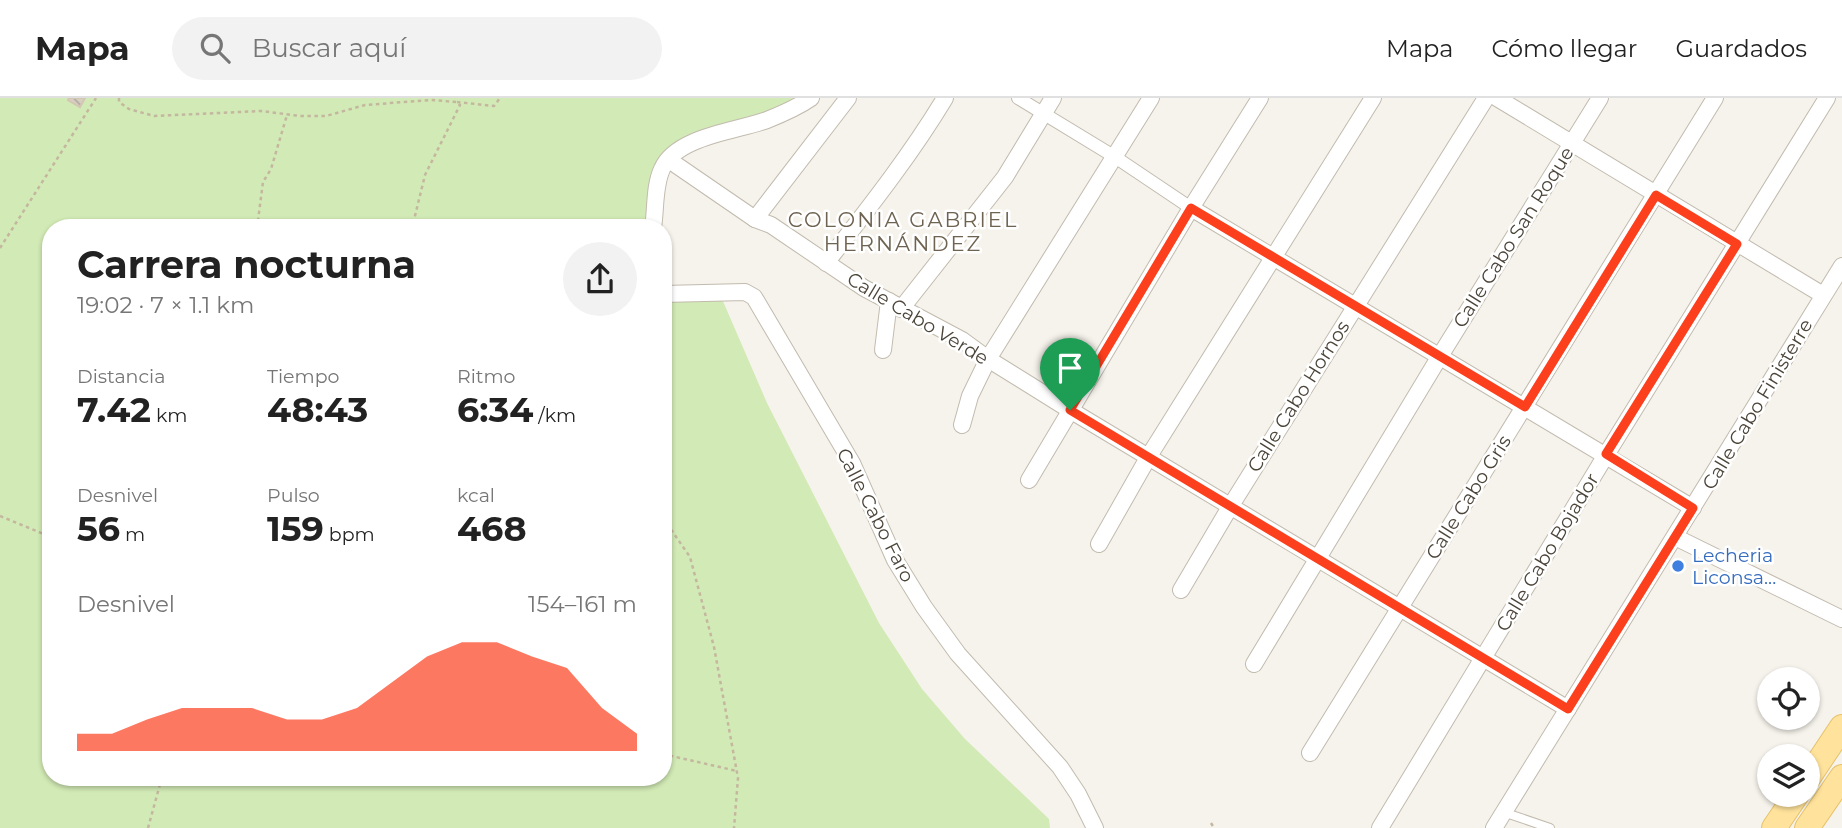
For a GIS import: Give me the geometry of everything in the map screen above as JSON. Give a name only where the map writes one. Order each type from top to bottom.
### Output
[{"type":"main road","points":[[1820,760],[1842,727]]},
{"type":"main road","points":[[1807,828],[1842,776]]},
{"type":"main road","points":[[1774,828],[1788,807]]},
{"type":"street","points":[[654,219],[663,165],[696,139],[767,120],[811,98]]},
{"type":"street","points":[[755,219],[848,98]]},
{"type":"street","points":[[826,263],[873,204],[944,98]]},
{"type":"street","points":[[1018,98],[1115,157],[1191,208],[1693,508]]},
{"type":"street","points":[[883,350],[895,305],[1005,177],[1053,98]]},
{"type":"street","points":[[962,425],[970,396],[988,359],[1151,98]]},
{"type":"street","points":[[1029,481],[1191,208],[1260,98]]},
{"type":"street","points":[[1099,544],[1149,456],[1373,98]]},
{"type":"street","name":"Calle Cabo Hornos","points":[[1181,590],[1354,306],[1486,98]]},
{"type":"street","points":[[1497,98],[1824,295]]},
{"type":"street","name":"Calle Cabo San Roque","points":[[1254,664],[1600,98]]},
{"type":"street","name":"Calle Cabo Gris","points":[[1310,753],[1715,98]]},
{"type":"street","name":"Calle Cabo Bojador","points":[[1380,828],[1606,454],[1827,98]]},
{"type":"street","name":"Calle Cabo Verde","points":[[669,160],[863,288],[962,340],[1070,410],[1568,709]]},
{"type":"street","name":"Calle Cabo Finisterre","points":[[1494,828],[1842,266]]},
{"type":"street","name":"Calle Cabo Faro","points":[[672,294],[745,292],[754,297],[852,463],[895,560],[924,607],[958,654],[1060,767],[1078,794],[1095,828]]},
{"type":"street","points":[[1675,537],[1842,619]]},
{"type":"lane","points":[[1503,812],[1549,828]]},
{"type":"path","points":[[0,248],[96,98]]},
{"type":"path","points":[[119,98],[119,102],[129,109],[155,116],[234,111],[326,116],[365,105],[430,100],[494,106],[500,98]]},
{"type":"path","points":[[414,219],[425,175],[460,105],[457,102]]},
{"type":"path","points":[[258,219],[263,182],[271,169],[287,115]]},
{"type":"path","points":[[0,516],[42,533]]},
{"type":"path","points":[[672,531],[690,557],[714,647],[737,771],[734,828]]},
{"type":"path","points":[[672,756],[737,771]]},
{"type":"path","points":[[148,828],[160,786]]},
{"type":"path","points":[[1211,823],[1214,828]]},
{"type":"green space","points":[[0,98],[800,98],[664,157],[652,219],[42,219],[42,786],[672,786],[672,299],[722,299],[767,403],[879,623],[922,689],[965,739],[1049,819],[1050,828],[0,828]]},
{"type":"building","points":[[85,98],[80,107],[68,100]]},
{"type":"place","name":"Lecheria Liconsa...","points":[[1678,566]]},
{"type":"district","name":"COLONIA GABRIEL HERNÁNDEZ","points":[[903,232]]},
{"type":"route","points":[[1656,195],[1737,244],[1606,454],[1693,508],[1568,709],[1070,410],[1191,208],[1525,407],[1656,195]]}]
